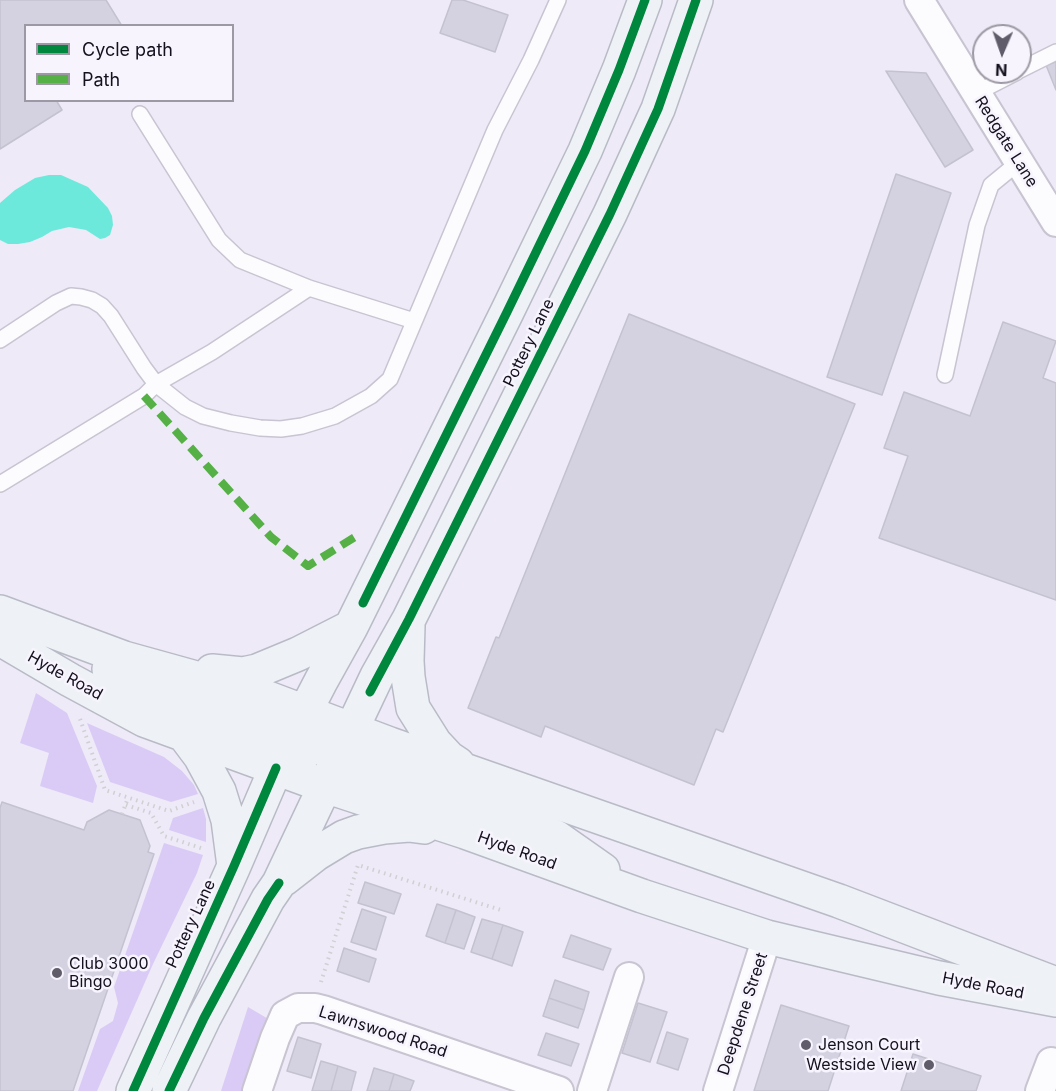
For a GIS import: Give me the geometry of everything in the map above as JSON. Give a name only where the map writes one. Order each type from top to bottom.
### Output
[{"type":"highway","name":"Pottery Lane","points":[[133,1091],[224,859],[276,768],[351,627],[512,301],[585,151],[645,0]]},
{"type":"highway","name":"Pottery Lane","points":[[169,1091],[204,1018],[268,898],[279,883],[377,676],[409,619],[610,214],[658,109],[696,0]]},
{"type":"highway","name":"Hyde Road","points":[[0,612],[124,658],[268,698],[338,758],[465,832],[642,896],[767,937],[939,978],[1056,1000]]},
{"type":"highway","points":[[409,619],[407,661],[413,708],[435,743],[449,758],[467,770]]},
{"type":"highway","points":[[124,658],[198,670],[243,674],[287,659],[351,627]]},
{"type":"highway","points":[[64,636],[110,670],[165,697],[298,726],[310,753],[321,768],[338,758],[556,837],[642,896]]},
{"type":"highway","name":"Hyde Road","points":[[0,639],[144,720],[276,768],[338,758],[467,770],[839,901],[1056,984]]},
{"type":"highway","points":[[185,736],[200,756],[219,791],[228,820],[224,859]]},
{"type":"highway","points":[[279,883],[316,854],[344,837],[358,832],[409,825],[465,832]]},
{"type":"street","name":"Redgate Lane","points":[[919,0],[1056,222]]},
{"type":"street","name":"Deepdene Street","points":[[718,1091],[767,937]]},
{"type":"street","points":[[592,1091],[629,977]]},
{"type":"street","name":"Lawnswood Road","points":[[257,1091],[285,1015],[298,1008],[323,1010],[559,1091]]},
{"type":"street","points":[[1040,1091],[1050,1062],[1056,1063]]},
{"type":"lane","points":[[0,340],[56,303],[71,296],[81,297],[102,306],[156,384],[185,406],[203,416],[260,428],[281,429],[302,426],[335,416],[371,396],[390,379],[495,130],[531,60],[558,0]]},
{"type":"lane","points":[[1032,64],[1056,52]]},
{"type":"lane","points":[[976,93],[993,84]]},
{"type":"lane","points":[[141,114],[219,240],[240,260],[309,288],[414,321]]},
{"type":"lane","points":[[945,375],[977,225],[991,185],[1019,162]]},
{"type":"lane","points":[[0,484],[144,396],[156,384],[212,352],[309,288]]},
{"type":"path","points":[[76,710],[105,790],[170,811],[197,801]]},
{"type":"path","points":[[122,814],[128,798]]},
{"type":"path","points":[[126,805],[151,813],[164,836],[224,859]]},
{"type":"shaded area","points":[[61,175],[88,187],[108,208],[112,216],[113,225],[110,235],[100,239],[86,230],[69,227],[52,231],[30,242],[8,244],[0,240],[0,203],[15,190],[35,178]]},
{"type":"shaded area","points":[[36,693],[67,713],[97,786],[93,803],[40,786],[49,753],[20,743]]},
{"type":"shaded area","points":[[87,723],[164,757],[182,771],[194,785],[198,794],[171,802],[110,782]]},
{"type":"shaded area","points":[[203,808],[206,819],[206,842],[169,830],[173,818]]},
{"type":"shaded area","points":[[164,843],[203,855],[197,873],[153,964],[97,1091],[78,1091],[100,1029],[113,1021],[118,1003],[114,987]]},
{"type":"shaded area","points":[[248,1007],[270,1020],[245,1091],[221,1091]]},
{"type":"building","points":[[0,0],[106,0],[121,24],[24,24],[24,102],[57,102],[62,110],[0,149]]},
{"type":"building","points":[[452,0],[463,0],[508,15],[495,52],[440,33]]},
{"type":"building","points":[[1056,62],[1056,90],[1046,65]]},
{"type":"building","points":[[886,71],[926,73],[973,150],[945,167]]},
{"type":"building","points":[[896,174],[951,193],[882,395],[827,377]]},
{"type":"building","points":[[629,314],[855,404],[723,732],[716,729],[694,785],[545,726],[541,737],[468,708],[496,637],[499,638]]},
{"type":"building","points":[[1003,322],[1056,341],[1043,378],[1056,383],[1056,600],[879,538],[908,456],[884,448],[904,392],[970,416]]},
{"type":"building","name":"Club 3000 Bingo","points":[[2,802],[84,830],[87,822],[109,810],[140,820],[150,846],[148,852],[154,854],[73,1091],[0,1091],[0,808]]},
{"type":"building","points":[[365,882],[401,894],[394,914],[358,903]]},
{"type":"building","points":[[437,904],[456,910],[445,943],[426,936]]},
{"type":"building","points":[[362,909],[386,917],[376,950],[351,942]]},
{"type":"building","points":[[456,910],[475,917],[464,949],[445,943]]},
{"type":"building","points":[[482,919],[503,925],[492,959],[471,952]]},
{"type":"building","points":[[503,925],[523,932],[512,966],[492,959]]},
{"type":"building","points":[[571,935],[611,949],[603,970],[563,957]]},
{"type":"building","points":[[344,948],[376,959],[369,982],[337,971]]},
{"type":"building","points":[[555,980],[589,992],[584,1010],[549,998]]},
{"type":"building","points":[[549,998],[584,1010],[578,1028],[543,1016]]},
{"type":"building","points":[[638,1003],[667,1012],[650,1062],[622,1053]]},
{"type":"building","name":"Jenson Court","points":[[781,1005],[849,1026],[828,1091],[754,1091]]},
{"type":"building","points":[[667,1032],[688,1039],[678,1070],[657,1063]]},
{"type":"building","points":[[546,1033],[579,1044],[571,1066],[538,1055]]},
{"type":"building","points":[[298,1037],[321,1044],[311,1078],[287,1071]]},
{"type":"building","name":"Westside View","points":[[913,1054],[981,1076],[976,1091],[901,1091]]},
{"type":"building","points":[[321,1061],[338,1066],[331,1091],[312,1091]]},
{"type":"building","points":[[338,1066],[356,1072],[351,1091],[331,1091]]},
{"type":"building","points":[[374,1068],[394,1074],[389,1091],[367,1091]]},
{"type":"building","points":[[394,1074],[414,1081],[410,1091],[389,1091]]},
{"type":"marked path","points":[[144,396],[271,537],[308,566],[355,537],[361,538]]},
{"type":"cycle path","points":[[363,603],[585,151],[645,0]]},
{"type":"cycle path","points":[[370,692],[409,619],[610,214],[658,109],[696,0]]},
{"type":"cycle path","points":[[133,1091],[276,768]]},
{"type":"cycle path","points":[[169,1091],[204,1018],[268,899],[279,883]]},
{"type":"place","name":"Club 3000 Bingo","points":[[57,973]]},
{"type":"place","name":"Jenson Court","points":[[806,1045]]},
{"type":"place","name":"Westside View","points":[[929,1065]]}]
